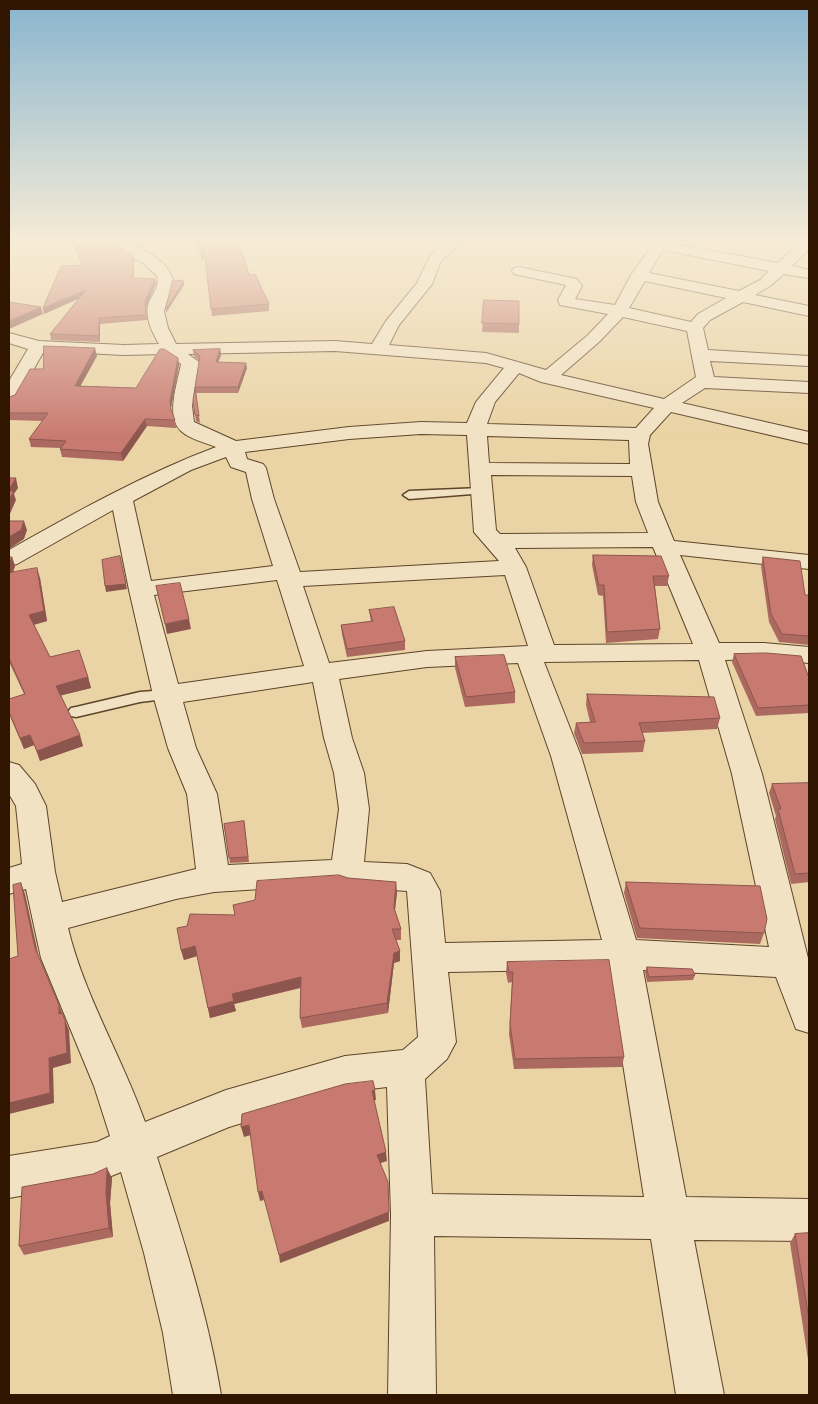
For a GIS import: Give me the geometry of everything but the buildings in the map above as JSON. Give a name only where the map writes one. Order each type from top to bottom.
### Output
[{"type":"street","points":[[156,306],[155,312],[171,351],[190,362],[183,407],[184,424],[188,428],[234,446]]},
{"type":"street","points":[[378,349],[392,324],[407,306]]},
{"type":"street","points":[[587,306],[695,328]]},
{"type":"street","points":[[547,378],[598,335],[622,306]]},
{"type":"street","points":[[695,328],[704,317],[725,306]]},
{"type":"street","points":[[785,306],[809,311]]},
{"type":"street","points":[[695,328],[701,354],[703,382]]},
{"type":"street","points":[[9,338],[38,346],[171,351],[335,346],[486,358],[547,378],[809,438]]},
{"type":"street","points":[[9,397],[38,346]]},
{"type":"street","points":[[701,354],[809,361]]},
{"type":"street","points":[[515,366],[484,403],[478,415],[476,428],[485,532],[506,552],[514,567],[536,654],[622,954],[700,1395]]},
{"type":"street","points":[[809,388],[703,382],[666,406],[641,434],[638,444],[647,502],[709,651],[747,774],[809,1017]]},
{"type":"street","points":[[9,559],[93,511],[184,466],[234,446],[384,430],[422,428],[641,434]]},
{"type":"street","points":[[50,919],[176,886],[214,879],[338,872],[344,870],[348,862],[354,809],[349,773],[338,738],[324,672],[317,667],[263,499],[256,468],[238,463],[234,446]]},
{"type":"street","points":[[480,480],[641,470]]},
{"type":"street","points":[[122,498],[140,590],[167,695],[182,748],[202,794],[214,879]]},
{"type":"street","points":[[493,541],[663,544],[809,562]]},
{"type":"street","points":[[140,590],[202,581],[514,567]]},
{"type":"street","points":[[167,695],[324,672],[427,660],[536,654],[709,651],[764,651],[809,655]]},
{"type":"street","points":[[9,773],[24,792],[31,806],[24,877],[50,919],[58,958],[113,1086],[134,1147],[166,1253],[186,1333],[197,1395]]},
{"type":"street","points":[[344,870],[349,874],[406,877],[418,882],[423,891],[437,1042],[410,1067],[406,1076],[412,1215],[412,1395]]},
{"type":"street","points":[[429,958],[622,954],[798,974]]},
{"type":"street","points":[[9,1176],[97,1162],[226,1109],[345,1074],[410,1067]]},
{"type":"street","points":[[412,1215],[809,1220]]},
{"type":"lane","points":[[408,495],[480,480]]},
{"type":"lane","points":[[76,712],[140,697],[167,695]]}]
